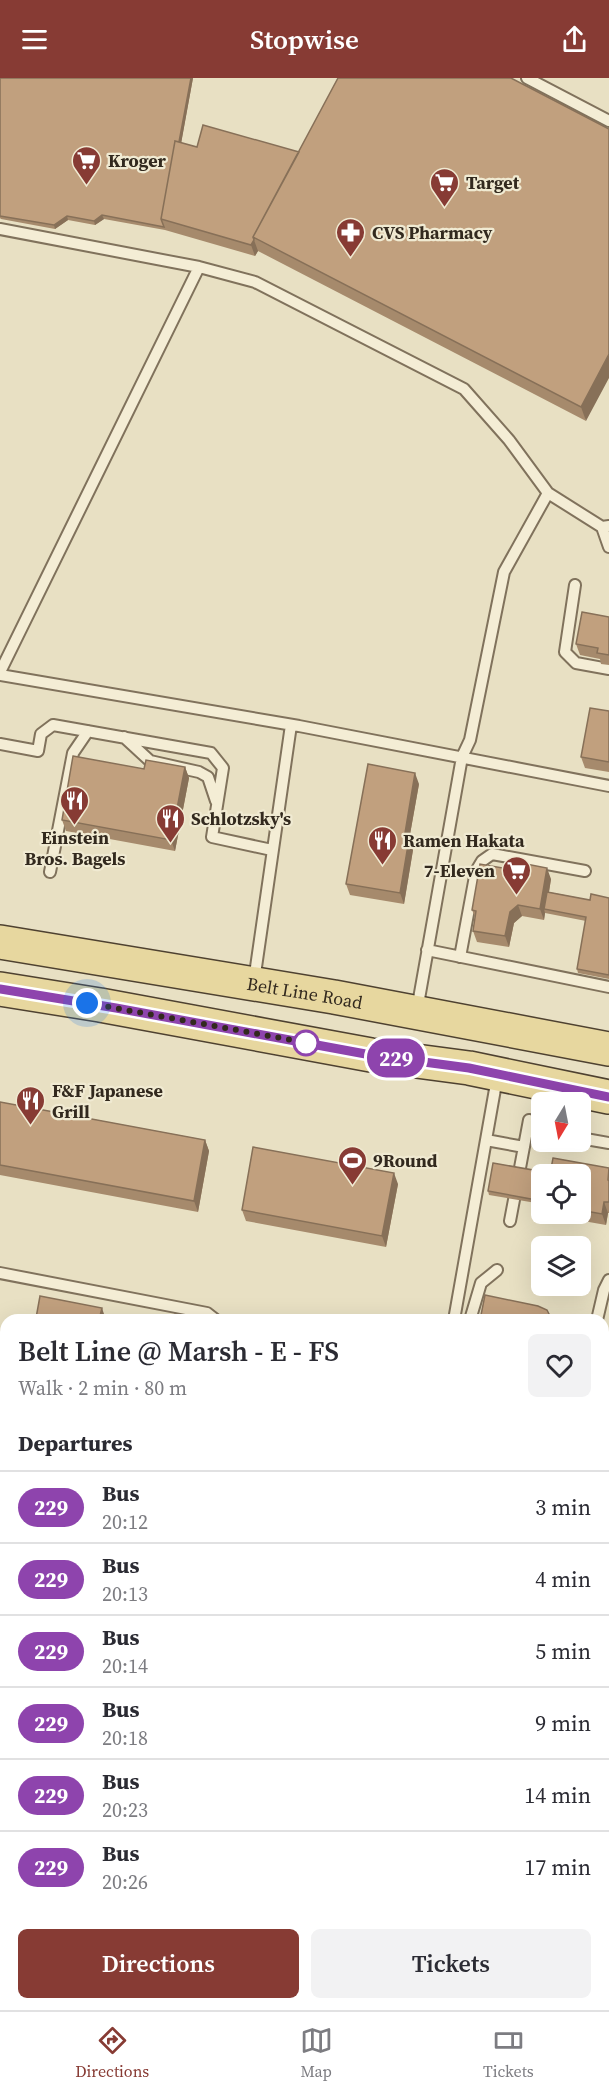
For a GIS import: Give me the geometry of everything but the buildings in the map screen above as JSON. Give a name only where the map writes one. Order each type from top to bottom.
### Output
[{"type":"main road","name":"Belt Line Road","points":[[0,942],[452,1019],[609,1049]]},
{"type":"main road","points":[[0,958],[57,963],[85,958]]},
{"type":"main road","points":[[100,1005],[114,991],[130,988],[221,1002],[229,999],[248,984]]},
{"type":"main road","points":[[0,989],[371,1055],[498,1074],[609,1097]]},
{"type":"main road","points":[[248,1032],[262,1010],[292,1011],[389,1031],[452,1019]]},
{"type":"lane","points":[[527,78],[609,121]]},
{"type":"lane","points":[[0,229],[199,267],[255,282],[464,389],[509,440],[548,493],[605,526],[609,547]]},
{"type":"lane","points":[[199,267],[0,673],[291,725],[609,786]]},
{"type":"lane","points":[[416,1013],[462,757],[470,740],[504,572],[548,493]]},
{"type":"lane","points":[[575,585],[565,652],[576,663],[609,669]]},
{"type":"lane","points":[[0,744],[38,751],[41,734],[53,725],[211,753],[223,768],[212,837],[273,849]]},
{"type":"lane","points":[[248,984],[273,849],[291,725]]},
{"type":"lane","points":[[50,872],[73,753],[88,731]]},
{"type":"lane","points":[[124,737],[150,761],[199,772],[208,777],[217,804]]},
{"type":"lane","points":[[460,957],[476,871],[482,861],[492,854],[585,872]]},
{"type":"lane","points":[[428,950],[609,987]]},
{"type":"lane","points":[[455,1314],[498,1074]]},
{"type":"lane","points":[[510,1221],[529,1120],[531,1124]]},
{"type":"lane","points":[[486,1140],[524,1147]]},
{"type":"lane","points":[[591,1140],[609,1143]]},
{"type":"lane","points":[[472,1314],[481,1283],[497,1270]]},
{"type":"lane","points":[[0,1274],[208,1314]]},
{"type":"lane","points":[[598,1314],[609,1280]]},
{"type":"bus line","name":"229","points":[[0,989],[371,1055],[469,1068],[609,1097]]},
{"type":"place","name":"Kroger","points":[[87,186]]},
{"type":"place","name":"Target","points":[[445,208]]},
{"type":"place","name":"CVS Pharmacy","points":[[351,258]]},
{"type":"place","name":"Einstein Bros. Bagels","points":[[75,826]]},
{"type":"place","name":"Schlotzsky's","points":[[170,844]]},
{"type":"place","name":"Ramen Hakata","points":[[382,866]]},
{"type":"place","name":"7-Eleven","points":[[516,896]]},
{"type":"place","name":"F&F Japanese Grill","points":[[31,1126]]},
{"type":"place","name":"9Round","points":[[352,1186]]},
{"type":"route","points":[[87,1003],[314,1044],[306,1043]]}]
